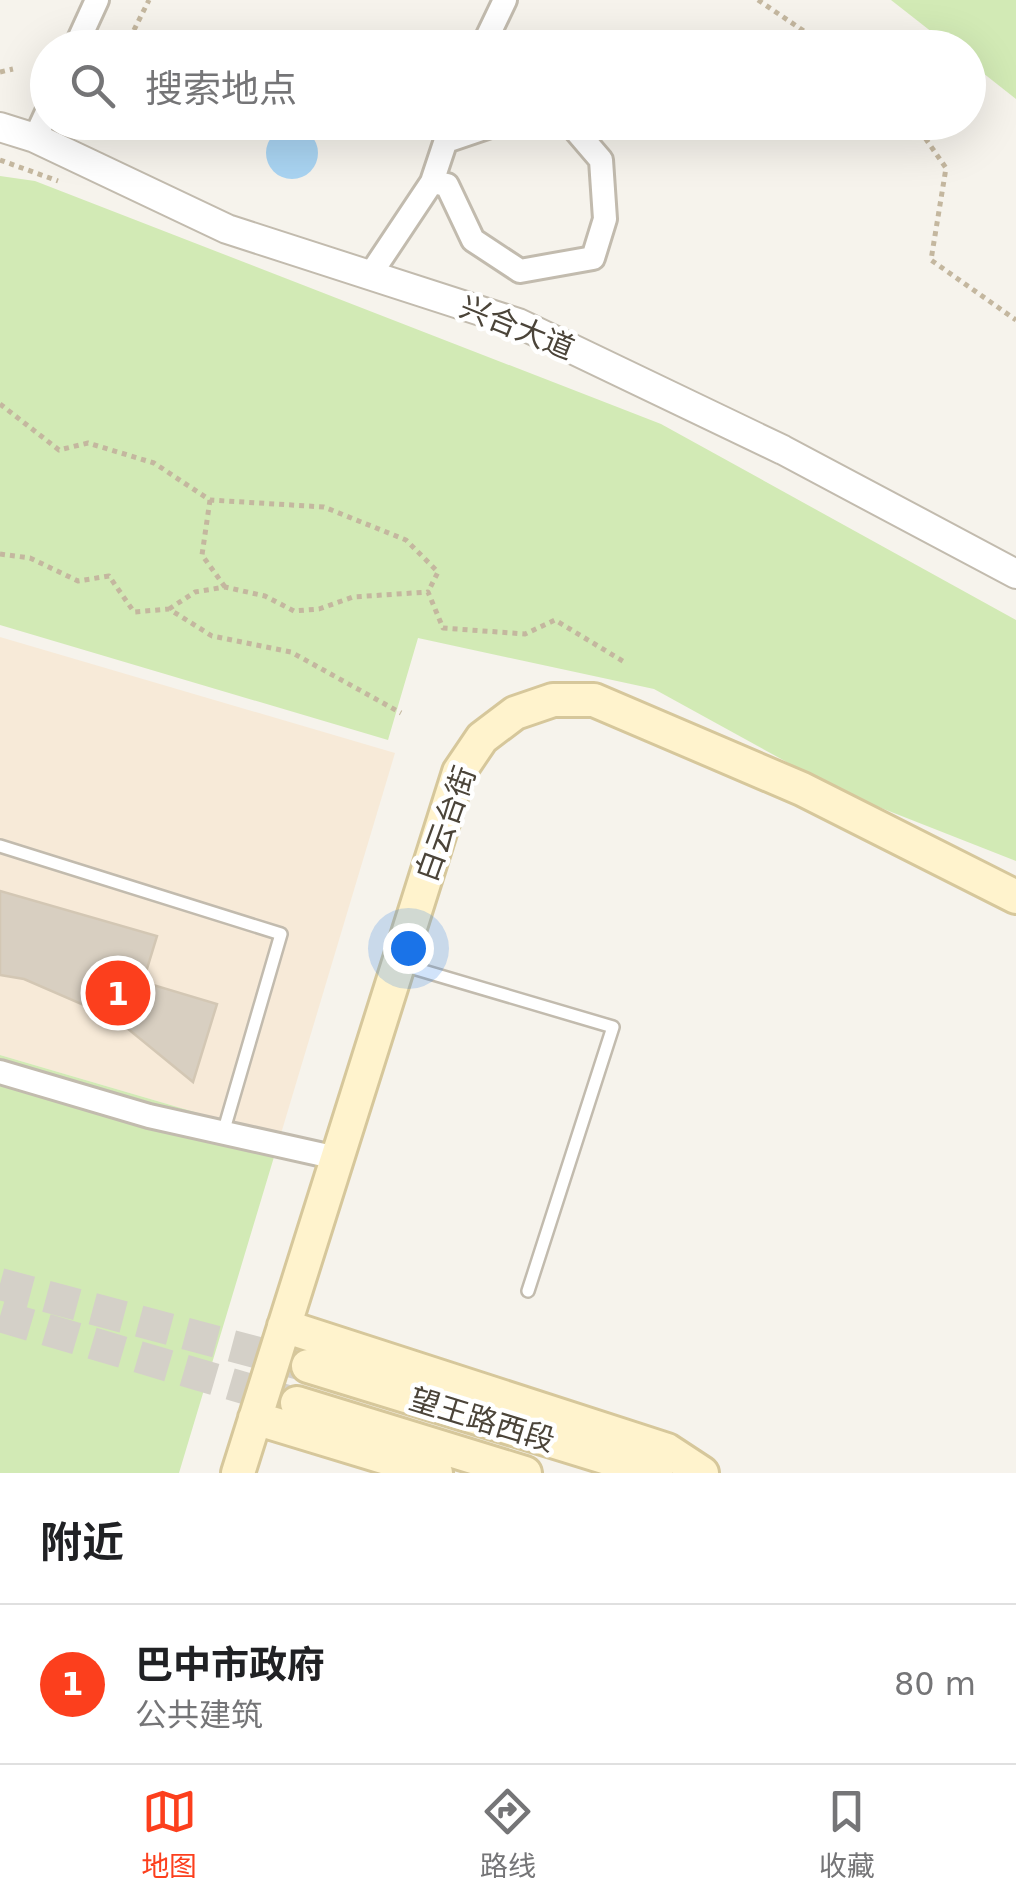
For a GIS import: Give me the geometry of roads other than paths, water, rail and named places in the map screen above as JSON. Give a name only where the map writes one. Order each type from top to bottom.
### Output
[{"type":"main road","name":"白云台街","points":[[238,1473],[459,772],[482,738],[514,713],[553,700],[594,700],[802,789],[1016,897]]},
{"type":"main road","points":[[284,1326],[667,1450],[702,1473]]},
{"type":"main road","name":"望王路西段","points":[[308,1366],[656,1473]]},
{"type":"main road","name":"望王路西段","points":[[297,1404],[525,1473]]},
{"type":"main road","points":[[255,1418],[436,1473]]},
{"type":"street","points":[[84,30],[97,0]]},
{"type":"street","points":[[491,30],[505,0]]},
{"type":"street","name":"兴合大道","points":[[0,127],[30,136]]},
{"type":"street","name":"兴合大道","points":[[39,140],[227,228],[518,323],[783,450],[1016,574]]},
{"type":"street","points":[[370,275],[432,182],[446,140]]},
{"type":"street","points":[[432,182],[447,185],[473,240],[520,270],[593,258],[604,219],[601,160],[584,140]]},
{"type":"street","points":[[0,1072],[149,1116],[337,1158]]},
{"type":"lane","points":[[0,846],[281,934],[223,1132]]},
{"type":"lane","points":[[399,964],[613,1026],[528,1291]]},
{"type":"water","points":[[270,140],[316,143],[316,163],[302,177],[282,177],[268,163]]},
{"type":"tunnel","points":[[0,1284],[300,1364]]},
{"type":"tunnel","points":[[0,1316],[288,1401]]},
{"type":"place","name":"巴中市政府","points":[[118,993]]}]
